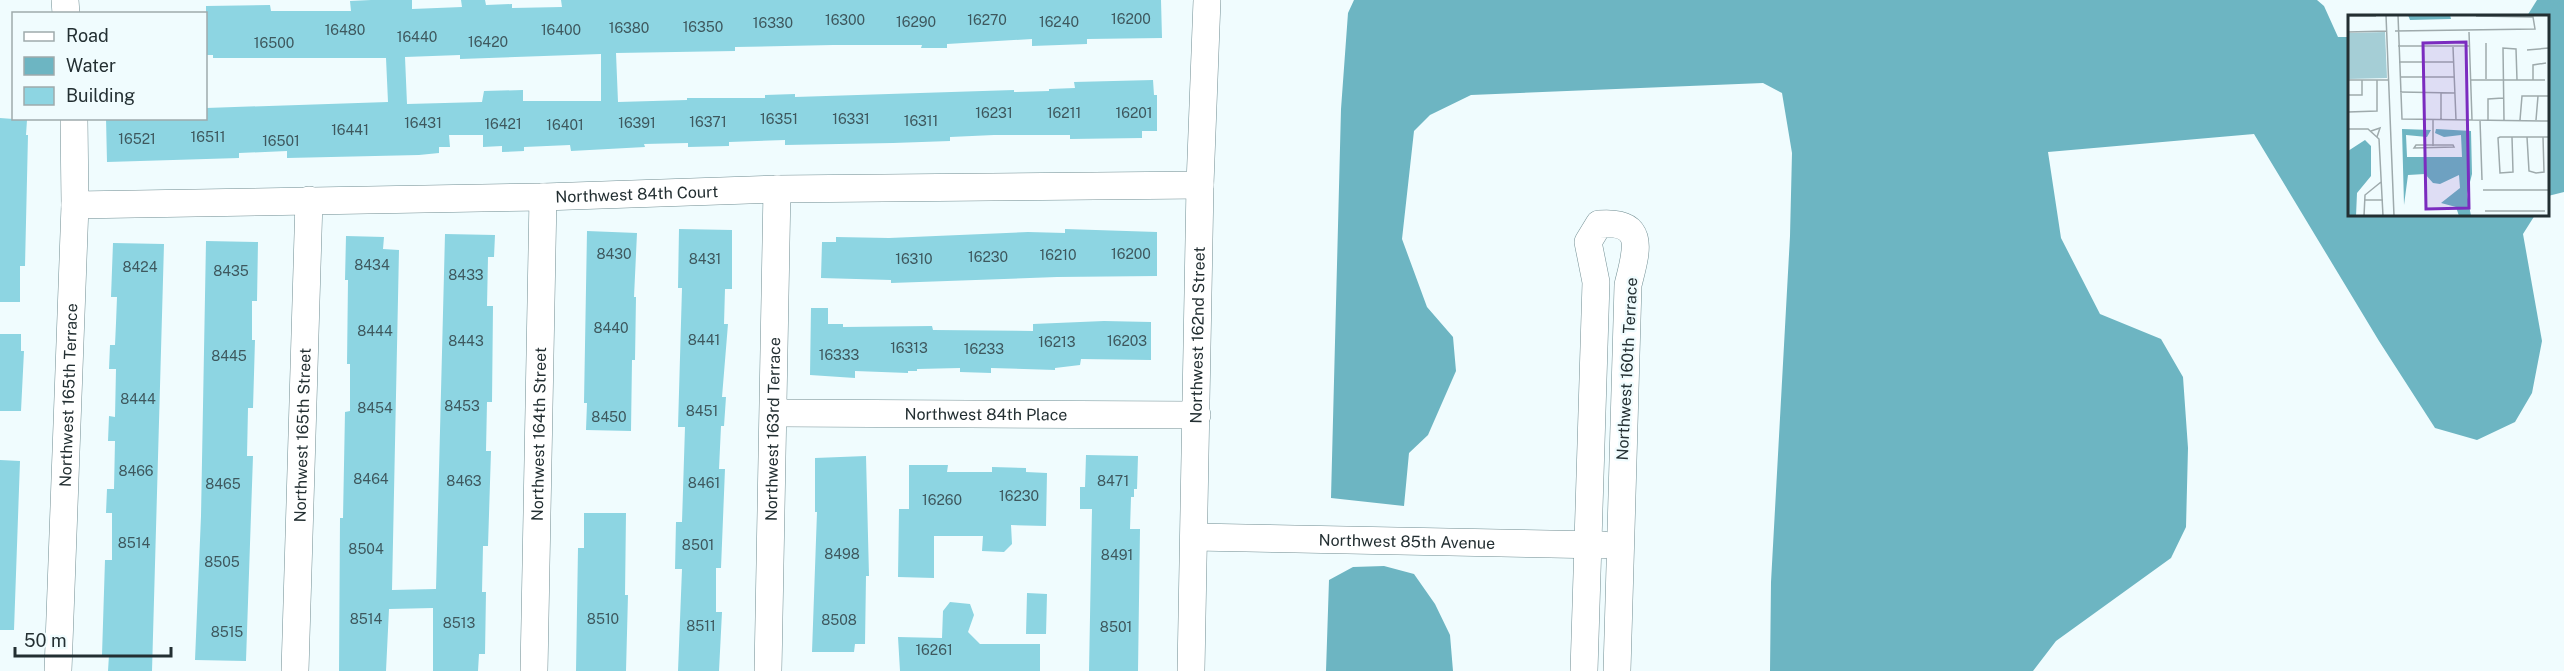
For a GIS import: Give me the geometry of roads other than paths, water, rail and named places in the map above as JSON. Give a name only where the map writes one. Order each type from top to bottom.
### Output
[{"type":"street","name":"Northwest 162nd Street","points":[[1191,671],[1200,185],[1207,0]]},
{"type":"street","name":"Northwest 165th Terrace","points":[[58,671],[75,205],[74,120]]},
{"type":"street","name":"Northwest 84th Court","points":[[75,205],[543,197],[777,189],[1200,185]]},
{"type":"street","name":"Northwest 163rd Terrace","points":[[768,671],[777,189]]},
{"type":"street","name":"Northwest 164th Street","points":[[534,671],[543,197]]},
{"type":"street","name":"Northwest 165th Street","points":[[295,671],[309,200]]},
{"type":"street","name":"Northwest 160th Terrace","points":[[1584,671],[1596,282],[1588,242],[1599,224],[1616,223],[1630,229],[1634,235],[1636,250],[1628,285],[1617,671]]},
{"type":"street","name":"Northwest 84th Place","points":[[774,413],[1197,415]]},
{"type":"street","name":"Northwest 85th Avenue","points":[[1194,537],[1619,545]]},
{"type":"water","points":[[1354,0],[2317,0],[2324,6],[2338,37],[2348,37],[2348,216],[2534,216],[2523,234],[2542,341],[2532,393],[2515,422],[2477,440],[2435,428],[2379,341],[2254,134],[2048,152],[2061,238],[2100,314],[2161,339],[2183,377],[2188,448],[2186,527],[2171,558],[2056,641],[2033,671],[1770,671],[1771,582],[1790,236],[1792,153],[1782,93],[1763,83],[1471,95],[1430,115],[1414,131],[1402,239],[1427,307],[1453,337],[1456,371],[1428,435],[1409,453],[1404,506],[1331,498],[1341,109],[1348,13]]},
{"type":"water","points":[[2537,0],[2564,0],[2564,192],[2549,196],[2549,15],[2528,15]]},
{"type":"water","points":[[1384,566],[1414,574],[1435,604],[1450,635],[1453,671],[1326,671],[1329,580],[1353,567]]}]
